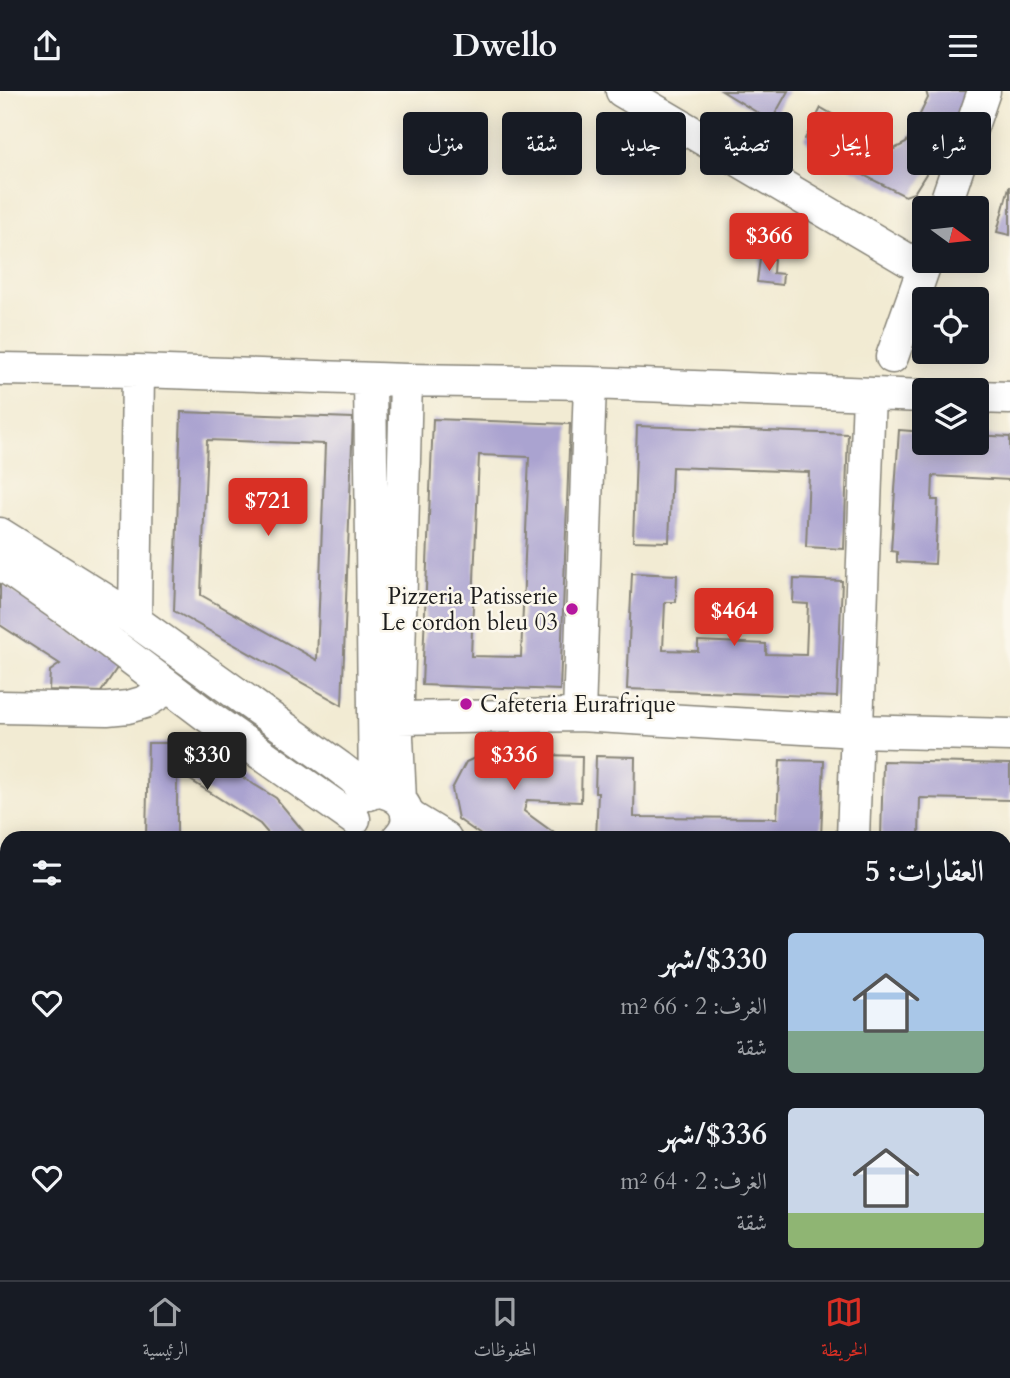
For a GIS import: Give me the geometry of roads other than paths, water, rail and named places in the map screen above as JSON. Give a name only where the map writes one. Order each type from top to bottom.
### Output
[{"type":"street","points":[[622,91],[912,258]]},
{"type":"street","points":[[948,196],[984,91]]},
{"type":"street","points":[[892,357],[922,273]]},
{"type":"street","points":[[0,369],[138,370],[370,379],[590,383],[912,396]]},
{"type":"street","points":[[135,621],[138,370]]},
{"type":"street","points":[[370,379],[381,814]]},
{"type":"street","points":[[381,814],[398,718],[406,380]]},
{"type":"street","points":[[579,715],[590,383]]},
{"type":"street","points":[[853,831],[869,394]]},
{"type":"street","points":[[989,397],[1010,398]]},
{"type":"street","points":[[0,534],[113,605],[339,767],[352,777],[381,814]]},
{"type":"street","points":[[0,563],[206,715],[381,814],[426,831]]},
{"type":"street","points":[[0,707],[128,707],[145,702],[169,687]]},
{"type":"street","points":[[398,718],[579,715],[856,731],[1010,736]]},
{"type":"place","name":"Pizzeria Patisserie Le cordon bleu 03","points":[[572,609]]},
{"type":"place","name":"Cafeteria Eurafrique","points":[[466,704]]}]
